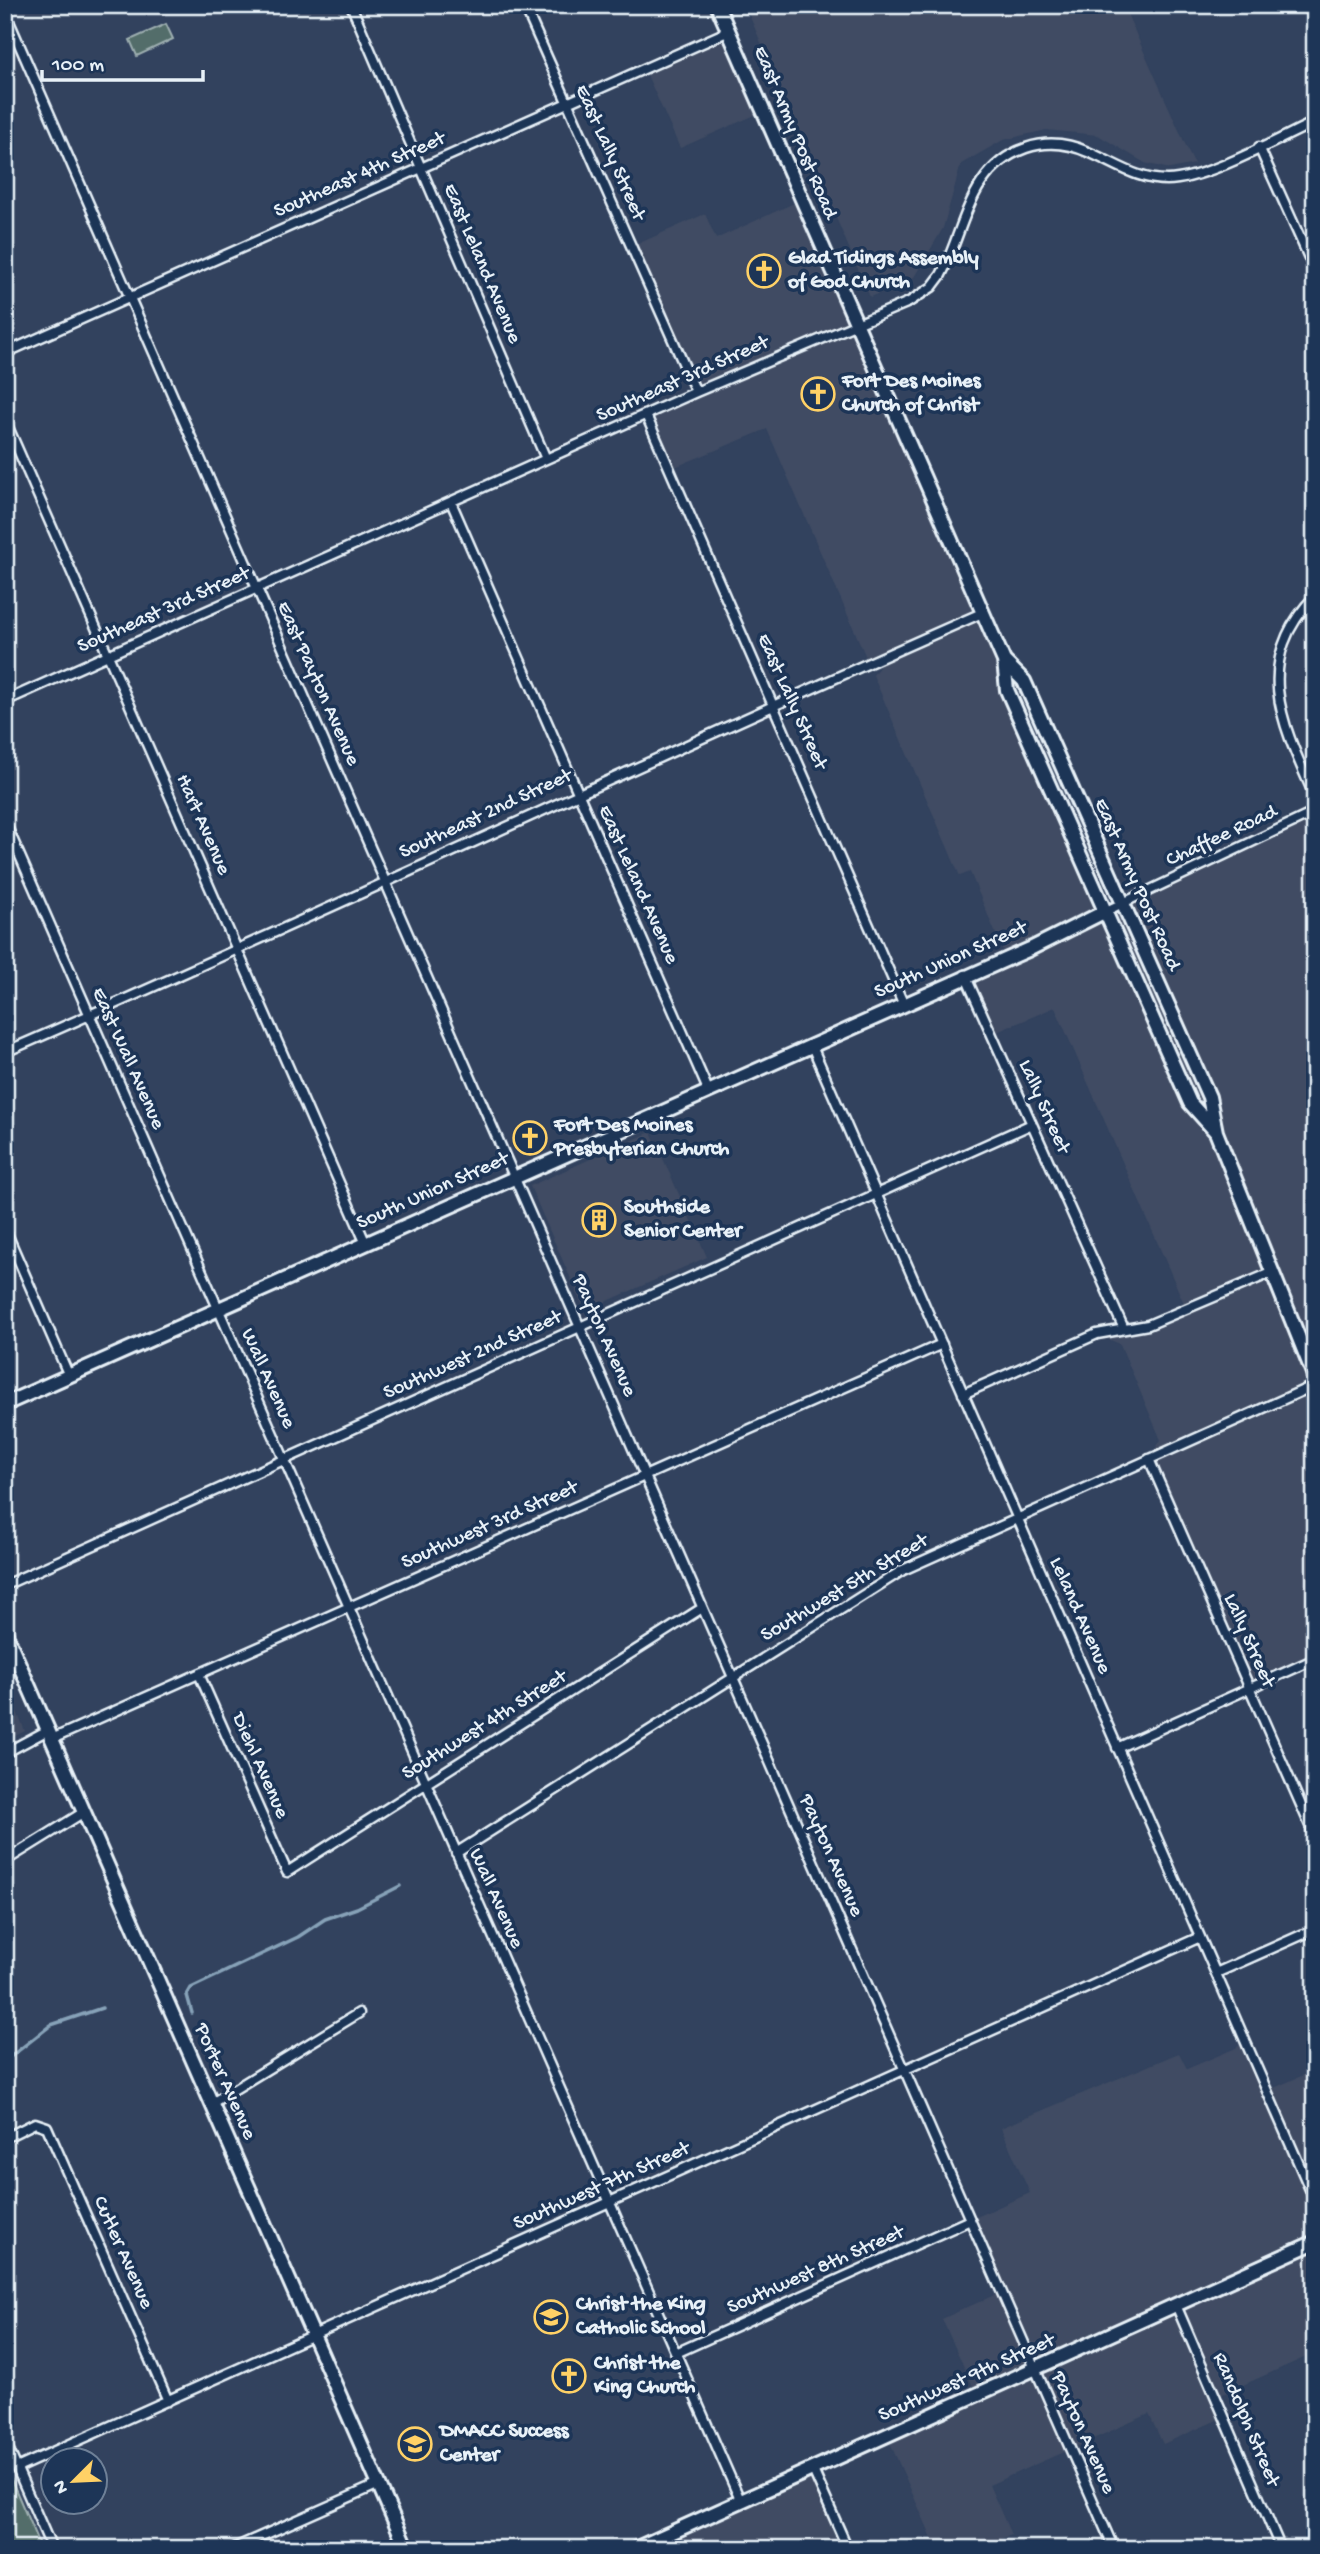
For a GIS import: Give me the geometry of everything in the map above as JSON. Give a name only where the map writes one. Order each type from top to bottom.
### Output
[{"type":"main road","name":"East Army Post Road","points":[[718,5],[982,613],[1004,660],[1024,681],[1124,903],[1209,1097],[1216,1132]]},
{"type":"main road","name":"East Army Post Road","points":[[1004,660],[1007,690],[1190,1103],[1216,1132]]},
{"type":"main road","name":"South Union Street","points":[[5,1404],[965,975],[1030,949],[1106,911]]},
{"type":"main road","points":[[1216,1132],[1315,1378]]},
{"type":"main road","name":"Porter Avenue","points":[[5,1632],[407,2549]]},
{"type":"main road","name":"Southwest 9th Street","points":[[635,2549],[1315,2242]]},
{"type":"street","name":"East Leland Avenue","points":[[351,5],[546,459]]},
{"type":"street","name":"East Lally Street","points":[[524,5],[696,392]]},
{"type":"street","name":"East Payton Avenue","points":[[5,12],[514,1177]]},
{"type":"street","name":"Southeast 4th Street","points":[[5,353],[729,31]]},
{"type":"street","name":"Southeast 3rd Street","points":[[5,701],[696,392],[909,302],[932,287],[949,259],[982,179],[1004,158],[1017,151],[1048,144],[1063,144],[1090,153],[1139,177],[1170,180],[1200,173],[1315,122]]},
{"type":"street","points":[[1259,147],[1315,271]]},
{"type":"street","name":"East Lally Street","points":[[646,415],[903,1003]]},
{"type":"street","name":"Hart Avenue","points":[[5,420],[366,1244]]},
{"type":"street","name":"East Leland Avenue","points":[[451,502],[708,1090]]},
{"type":"street","points":[[1315,596],[1288,635],[1282,653],[1277,690],[1283,726],[1315,797]]},
{"type":"street","name":"Southeast 2nd Street","points":[[5,1052],[237,950],[773,704],[982,613]]},
{"type":"street","name":"Chaffee Road","points":[[1106,911],[1315,812]]},
{"type":"street","name":"East Wall Avenue","points":[[5,822],[217,1310]]},
{"type":"street","name":"Lally Street","points":[[965,975],[1124,1329]]},
{"type":"street","name":"Leland Avenue","points":[[811,1044],[1315,2201]]},
{"type":"street","name":"Southwest 2nd Street","points":[[5,1585],[1032,1124]]},
{"type":"street","name":"Payton Avenue","points":[[514,1177],[1114,2549]]},
{"type":"street","points":[[5,1229],[69,1376]]},
{"type":"street","points":[[963,1394],[1097,1334],[1148,1325],[1273,1272]]},
{"type":"street","name":"Wall Avenue","points":[[217,1310],[741,2502]]},
{"type":"street","name":"Southwest 3rd Street","points":[[5,1753],[199,1674],[942,1344]]},
{"type":"street","name":"Southwest 5th Street","points":[[456,1853],[903,1570],[1315,1385]]},
{"type":"street","name":"Lally Street","points":[[1149,1459],[1315,1837]]},
{"type":"street","name":"Southwest 4th Street","points":[[287,1872],[702,1608]]},
{"type":"street","points":[[1117,1748],[1315,1659]]},
{"type":"street","name":"Diehl Avenue","points":[[199,1674],[287,1872]]},
{"type":"street","points":[[5,1861],[83,1812]]},
{"type":"street","points":[[1216,1973],[1315,1929]]},
{"type":"street","name":"Southwest 7th Street","points":[[17,2468],[1200,1937]]},
{"type":"street","points":[[212,2104],[359,2013]]},
{"type":"street","name":"Cutler Avenue","points":[[5,2138],[27,2125],[40,2122],[50,2132],[168,2401]]},
{"type":"street","name":"Southwest 8th Street","points":[[676,2353],[970,2220]]},
{"type":"street","name":"Randolph Street","points":[[1176,2305],[1281,2549]]},
{"type":"street","points":[[5,2441],[52,2549]]},
{"type":"street","points":[[813,2470],[848,2549]]},
{"type":"street","points":[[232,2549],[379,2484]]},
{"type":"shaded area","points":[[745,5],[1123,5],[1194,164],[1170,169],[1145,163],[1098,135],[1046,130],[1003,140],[961,164],[943,228],[914,277],[870,297]]},
{"type":"shaded area","points":[[729,31],[764,111],[680,148],[644,68]]},
{"type":"shaded area","points":[[803,199],[982,613],[1106,911],[1315,812],[1315,1659],[1250,1688],[1149,1459],[1161,1440],[1120,1344],[1097,1334],[1148,1325],[1186,1308],[1055,1007],[992,1034],[965,975],[1006,958],[970,872],[960,876],[873,675],[889,654],[866,657],[767,429],[670,469],[646,415],[696,393],[631,247],[705,214],[716,239]]},
{"type":"shaded area","points":[[651,1132],[707,1257],[585,1311],[530,1186]]},
{"type":"shaded area","points":[[5,1683],[25,1731],[5,1741]]},
{"type":"shaded area","points":[[1245,2040],[1265,2087],[1274,2088],[1315,2070],[1315,2353],[1216,2397],[1224,2417],[1163,2444],[1149,2414],[989,2485],[1011,2535],[978,2549],[937,2549],[887,2436],[977,2395],[942,2319],[1001,2292],[970,2220],[1030,2193],[1001,2128],[1179,2053],[1187,2069],[1236,2048]]},
{"type":"shaded area","points":[[813,2470],[849,2549],[635,2549]]},
{"type":"green space","points":[[166,24],[173,39],[137,56],[130,40]]},
{"type":"green space","points":[[5,2465],[41,2549],[5,2549]]},
{"type":"waterway","points":[[192,2013],[187,1995],[191,1988],[298,1937],[325,1919],[357,1908],[400,1886]]},
{"type":"waterway","points":[[5,2061],[51,2025],[102,2008]]},
{"type":"place","name":"Glad Tidings Assembly of God Church","points":[[764,271]]},
{"type":"place","name":"Fort Des Moines Church of Christ","points":[[818,394]]},
{"type":"place","name":"Fort Des Moines Presbyterian Church","points":[[530,1138]]},
{"type":"place","name":"Southside Senior Center","points":[[599,1220]]},
{"type":"place","name":"Christ the King Catholic School","points":[[551,2317]]},
{"type":"place","name":"Christ the King Church","points":[[569,2376]]},
{"type":"place","name":"DMACC Success Center","points":[[415,2444]]}]
